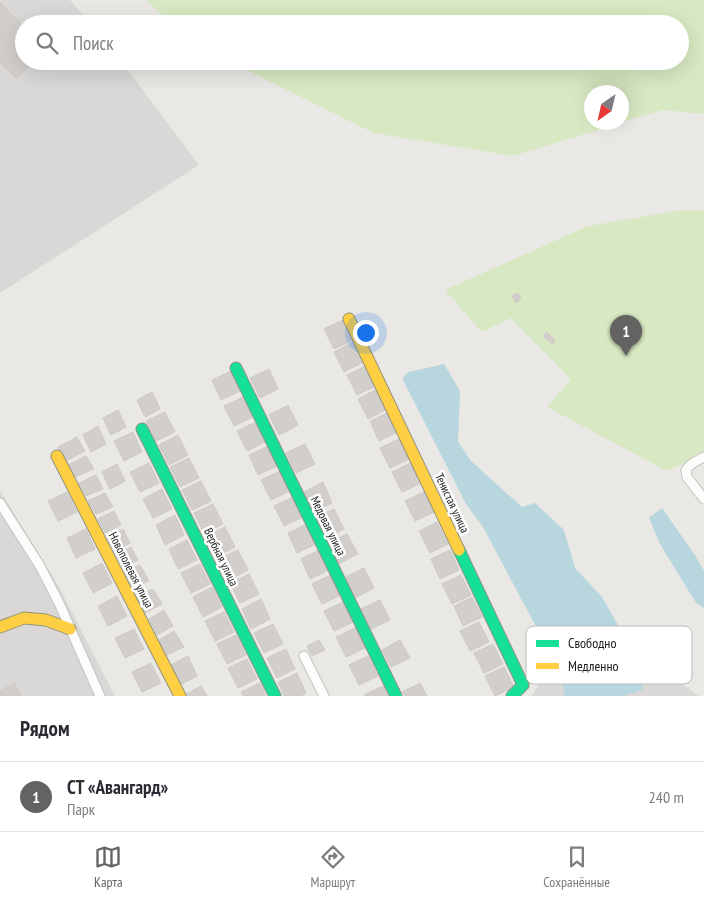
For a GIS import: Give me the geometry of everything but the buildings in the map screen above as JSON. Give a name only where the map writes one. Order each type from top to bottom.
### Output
[{"type":"street","name":"Тенистая улица","points":[[349,319],[523,685],[512,696]]},
{"type":"street","name":"Медовая улица","points":[[236,368],[396,696]]},
{"type":"street","name":"Вербная улица","points":[[142,429],[275,696]]},
{"type":"street","name":"Новополевая улица","points":[[57,456],[180,696]]},
{"type":"street","points":[[704,457],[694,462],[686,470],[688,477],[704,499]]},
{"type":"street","points":[[0,503],[40,566],[100,696]]},
{"type":"street","points":[[0,627],[24,618],[46,620],[70,629]]},
{"type":"street","points":[[304,656],[324,696]]},
{"type":"shaded area","points":[[0,0],[70,0],[83,15],[15,15],[15,70],[128,70],[199,165],[0,293]]},
{"type":"shaded area","points":[[0,490],[59,587],[115,696],[0,696]]},
{"type":"shaded area","points":[[587,617],[600,626],[581,626]]},
{"type":"shaded area","points":[[540,684],[682,684],[699,696],[531,696]]},
{"type":"green space","points":[[146,0],[704,0],[704,114],[663,110],[629,120],[629,85],[584,85],[584,130],[598,130],[513,156],[374,133],[246,70],[689,70],[689,15],[162,15]]},
{"type":"green space","points":[[704,210],[704,454],[667,471],[547,407],[571,379],[511,318],[482,332],[445,290],[588,226],[677,211]]},
{"type":"water","points":[[444,364],[460,391],[458,442],[471,461],[522,507],[535,503],[564,530],[575,568],[602,597],[619,626],[536,626],[483,527],[466,504],[402,378],[409,372]]},
{"type":"water","points":[[662,508],[704,571],[704,608],[696,603],[660,544],[649,518]]},
{"type":"water","points":[[562,684],[643,684],[642,690],[623,696],[565,696]]},
{"type":"traffic: fast","points":[[236,368],[396,696]]},
{"type":"traffic: fast","points":[[142,429],[275,696]]},
{"type":"traffic: fast","points":[[459,550],[523,685],[512,696]]},
{"type":"traffic: slow","points":[[349,319],[459,550]]},
{"type":"traffic: slow","points":[[57,456],[180,696]]},
{"type":"traffic: slow","points":[[0,627],[24,618],[46,620],[70,629]]},
{"type":"place","name":"СТ «Авангард»","points":[[626,356]]}]
